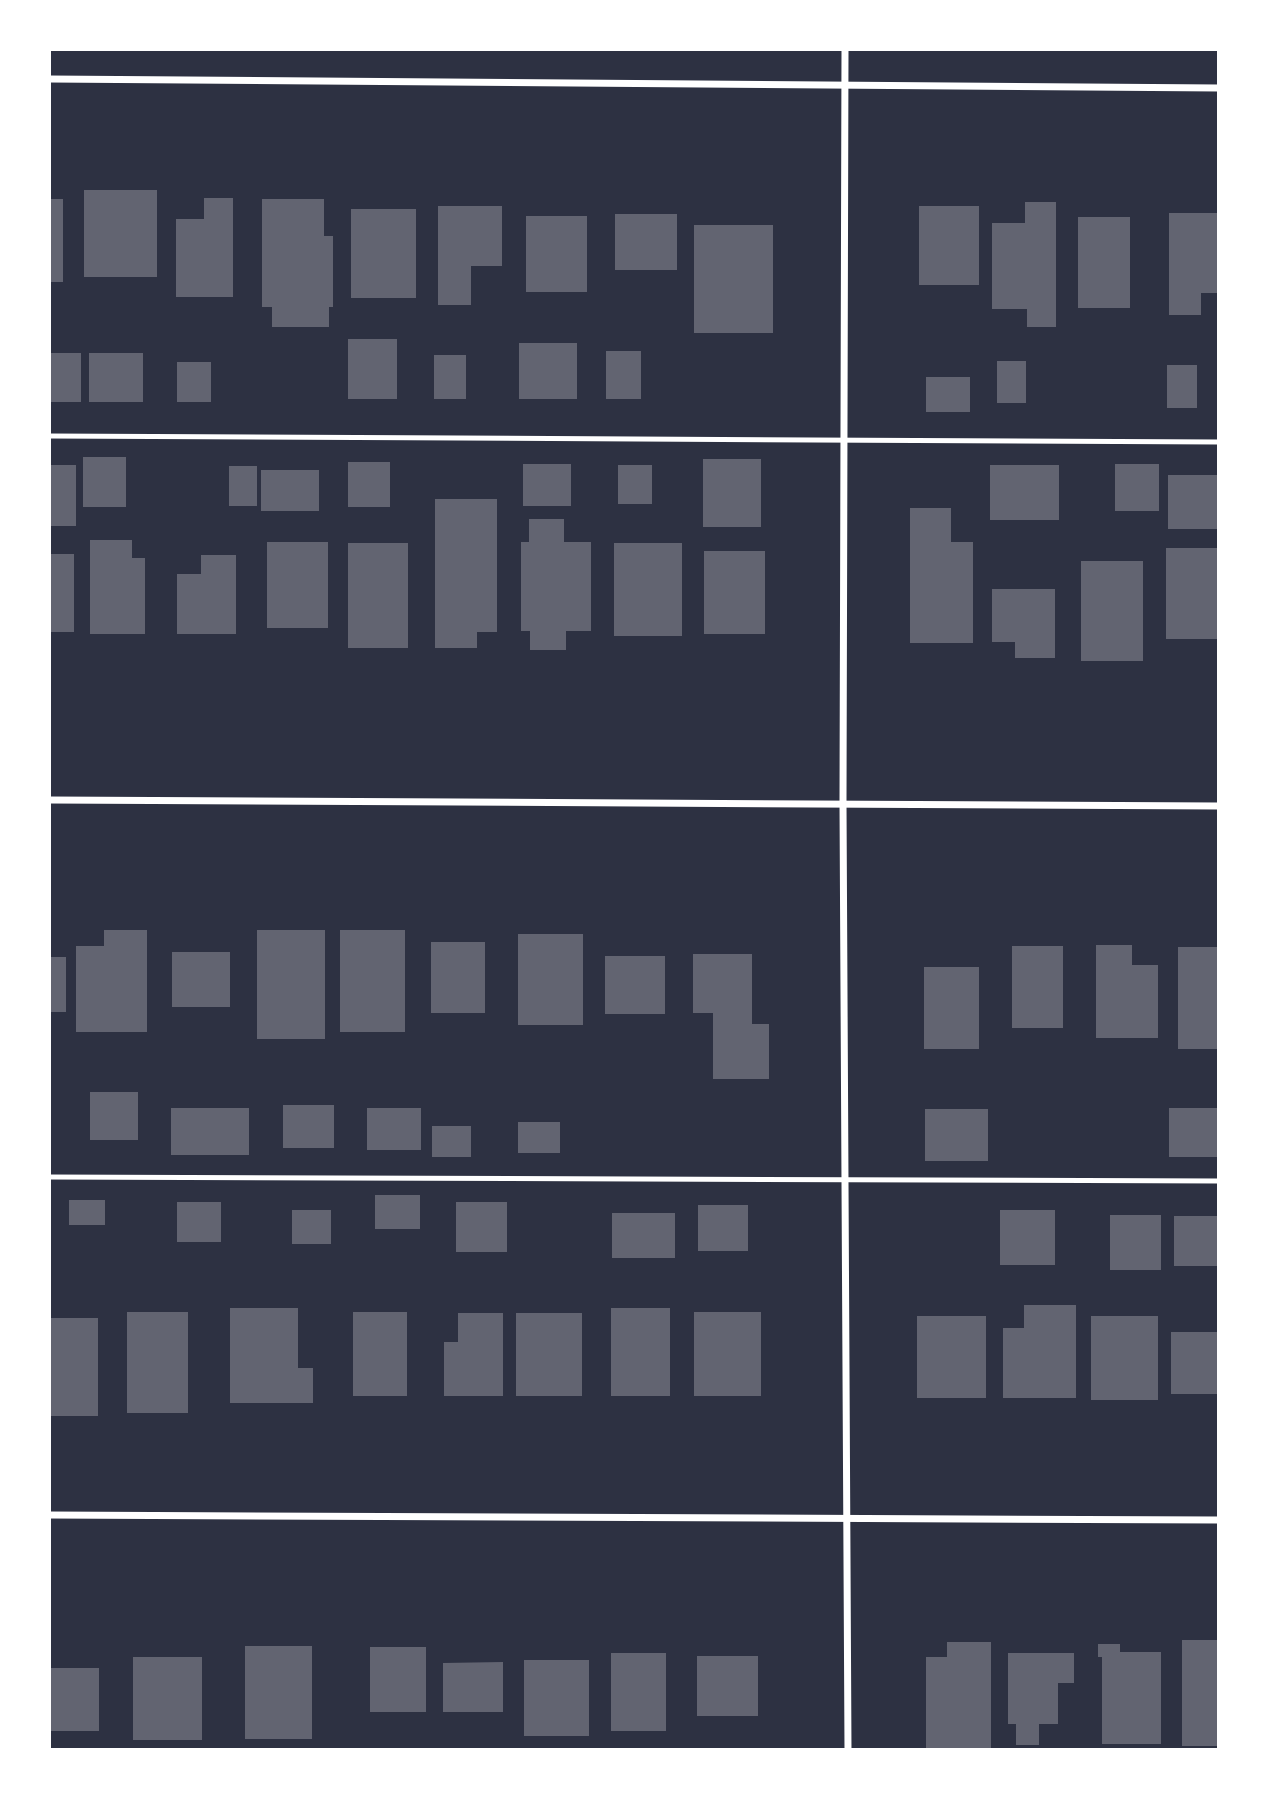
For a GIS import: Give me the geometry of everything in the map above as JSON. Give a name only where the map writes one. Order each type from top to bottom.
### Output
[{"type":"street","points":[[845,49],[844,803],[848,1750]]},
{"type":"street","points":[[49,79],[1219,88]]},
{"type":"street","points":[[49,800],[1219,806]]},
{"type":"street","points":[[49,1515],[1219,1520]]},
{"type":"lane","points":[[49,436],[1219,442]]},
{"type":"lane","points":[[49,1177],[1219,1181]]},
{"type":"building","points":[[84,190],[157,190],[157,277],[84,277]]},
{"type":"building","points":[[204,198],[233,198],[233,297],[176,297],[176,219],[204,219]]},
{"type":"building","points":[[49,199],[63,199],[63,282],[49,282]]},
{"type":"building","points":[[262,199],[324,199],[324,236],[333,236],[333,307],[329,307],[329,327],[272,327],[272,307],[262,307]]},
{"type":"building","points":[[1025,202],[1056,202],[1056,327],[1027,327],[1027,309],[992,309],[992,223],[1025,223]]},
{"type":"building","points":[[438,206],[502,206],[502,266],[471,266],[471,305],[438,305]]},
{"type":"building","points":[[919,206],[979,206],[979,285],[919,285]]},
{"type":"building","points":[[351,209],[416,209],[416,298],[351,298]]},
{"type":"building","points":[[1169,213],[1219,213],[1219,293],[1201,293],[1201,315],[1169,315]]},
{"type":"building","points":[[615,214],[677,214],[677,270],[615,270]]},
{"type":"building","points":[[526,216],[587,216],[587,292],[526,292]]},
{"type":"building","points":[[1078,217],[1130,217],[1130,308],[1078,308]]},
{"type":"building","points":[[694,225],[773,225],[773,333],[694,333]]},
{"type":"building","points":[[348,339],[397,339],[397,399],[348,399]]},
{"type":"building","points":[[519,343],[577,343],[577,399],[519,399]]},
{"type":"building","points":[[606,351],[641,351],[641,399],[606,399]]},
{"type":"building","points":[[49,353],[81,353],[81,402],[49,402]]},
{"type":"building","points":[[89,353],[143,353],[143,402],[89,402]]},
{"type":"building","points":[[434,355],[466,355],[466,399],[434,399]]},
{"type":"building","points":[[997,361],[1026,361],[1026,403],[997,403]]},
{"type":"building","points":[[177,362],[211,362],[211,402],[177,402]]},
{"type":"building","points":[[1167,365],[1197,365],[1197,408],[1167,408]]},
{"type":"building","points":[[926,377],[970,377],[970,412],[926,412]]},
{"type":"building","points":[[83,457],[126,457],[126,507],[83,507]]},
{"type":"building","points":[[703,459],[761,459],[761,527],[703,527]]},
{"type":"building","points":[[348,462],[390,462],[390,507],[348,507]]},
{"type":"building","points":[[523,464],[571,464],[571,506],[523,506]]},
{"type":"building","points":[[1115,464],[1159,464],[1159,511],[1115,511]]},
{"type":"building","points":[[49,465],[76,465],[76,526],[49,526]]},
{"type":"building","points":[[618,465],[652,465],[652,504],[618,504]]},
{"type":"building","points":[[990,465],[1059,465],[1059,520],[990,520]]},
{"type":"building","points":[[229,466],[257,466],[257,506],[229,506]]},
{"type":"building","points":[[261,470],[319,470],[319,511],[261,511]]},
{"type":"building","points":[[1168,475],[1219,475],[1219,529],[1168,529]]},
{"type":"building","points":[[435,499],[497,499],[497,632],[477,632],[477,648],[435,648]]},
{"type":"building","points":[[910,508],[951,508],[951,542],[973,542],[973,643],[910,643]]},
{"type":"building","points":[[529,519],[564,519],[564,542],[591,542],[591,631],[566,631],[566,650],[530,650],[530,631],[521,631],[521,542],[529,542]]},
{"type":"building","points":[[90,540],[132,540],[132,558],[145,558],[145,634],[90,634]]},
{"type":"building","points":[[267,542],[328,542],[328,628],[267,628]]},
{"type":"building","points":[[348,543],[408,543],[408,648],[348,648]]},
{"type":"building","points":[[614,543],[682,543],[682,636],[614,636]]},
{"type":"building","points":[[1166,548],[1219,548],[1219,639],[1166,639]]},
{"type":"building","points":[[704,551],[765,551],[765,634],[704,634]]},
{"type":"building","points":[[49,554],[74,554],[74,632],[49,632]]},
{"type":"building","points":[[201,555],[236,555],[236,634],[177,634],[177,574],[201,574]]},
{"type":"building","points":[[1081,561],[1143,561],[1143,661],[1081,661]]},
{"type":"building","points":[[992,589],[1055,589],[1055,658],[1015,658],[1015,642],[992,642]]},
{"type":"building","points":[[104,930],[147,930],[147,1032],[76,1032],[76,946],[104,946]]},
{"type":"building","points":[[257,930],[325,930],[325,1039],[257,1039]]},
{"type":"building","points":[[340,930],[405,930],[405,1032],[340,1032]]},
{"type":"building","points":[[518,934],[583,934],[583,1025],[518,1025]]},
{"type":"building","points":[[431,942],[485,942],[485,1013],[431,1013]]},
{"type":"building","points":[[1096,945],[1132,945],[1132,965],[1158,965],[1158,1038],[1096,1038]]},
{"type":"building","points":[[1012,946],[1063,946],[1063,1028],[1012,1028]]},
{"type":"building","points":[[1178,947],[1219,947],[1219,1049],[1178,1049]]},
{"type":"building","points":[[172,952],[230,952],[230,1007],[172,1007]]},
{"type":"building","points":[[693,954],[752,954],[752,1024],[769,1024],[769,1079],[713,1079],[713,1013],[693,1013]]},
{"type":"building","points":[[605,956],[665,956],[665,1014],[605,1014]]},
{"type":"building","points":[[49,957],[66,957],[66,1012],[49,1012]]},
{"type":"building","points":[[924,967],[979,967],[979,1049],[924,1049]]},
{"type":"building","points":[[90,1092],[138,1092],[138,1140],[90,1140]]},
{"type":"building","points":[[283,1105],[334,1105],[334,1148],[283,1148]]},
{"type":"building","points":[[171,1108],[249,1108],[249,1155],[171,1155]]},
{"type":"building","points":[[367,1108],[421,1108],[421,1150],[367,1150]]},
{"type":"building","points":[[1169,1108],[1219,1108],[1219,1157],[1169,1157]]},
{"type":"building","points":[[925,1109],[988,1109],[988,1161],[925,1161]]},
{"type":"building","points":[[518,1122],[560,1122],[560,1153],[518,1153]]},
{"type":"building","points":[[432,1126],[471,1126],[471,1157],[432,1157]]},
{"type":"building","points":[[375,1195],[420,1195],[420,1229],[375,1229]]},
{"type":"building","points":[[69,1200],[105,1200],[105,1225],[69,1225]]},
{"type":"building","points":[[177,1202],[221,1202],[221,1242],[177,1242]]},
{"type":"building","points":[[456,1202],[507,1202],[507,1252],[456,1252]]},
{"type":"building","points":[[698,1205],[748,1205],[748,1251],[698,1251]]},
{"type":"building","points":[[292,1210],[331,1210],[331,1244],[292,1244]]},
{"type":"building","points":[[1000,1210],[1055,1210],[1055,1265],[1000,1265]]},
{"type":"building","points":[[612,1213],[675,1213],[675,1258],[612,1258]]},
{"type":"building","points":[[1110,1215],[1161,1215],[1161,1270],[1110,1270]]},
{"type":"building","points":[[1174,1216],[1219,1216],[1219,1266],[1174,1266]]},
{"type":"building","points":[[1024,1305],[1076,1305],[1076,1398],[1003,1398],[1003,1328],[1024,1328]]},
{"type":"building","points":[[230,1308],[298,1308],[298,1368],[313,1368],[313,1403],[230,1403]]},
{"type":"building","points":[[611,1308],[670,1308],[670,1396],[611,1396]]},
{"type":"building","points":[[127,1312],[188,1312],[188,1413],[127,1413]]},
{"type":"building","points":[[353,1312],[407,1312],[407,1396],[353,1396]]},
{"type":"building","points":[[694,1312],[761,1312],[761,1396],[694,1396]]},
{"type":"building","points":[[458,1313],[503,1313],[503,1396],[444,1396],[444,1342],[458,1342]]},
{"type":"building","points":[[516,1313],[582,1313],[582,1396],[516,1396]]},
{"type":"building","points":[[917,1316],[986,1316],[986,1398],[917,1398]]},
{"type":"building","points":[[1091,1316],[1158,1316],[1158,1400],[1091,1400]]},
{"type":"building","points":[[49,1318],[98,1318],[98,1416],[49,1416]]},
{"type":"building","points":[[1171,1332],[1219,1332],[1219,1394],[1171,1394]]},
{"type":"building","points":[[1182,1640],[1219,1640],[1219,1746],[1182,1746]]},
{"type":"building","points":[[947,1642],[991,1642],[991,1750],[926,1750],[926,1657],[947,1657]]},
{"type":"building","points":[[1098,1644],[1120,1644],[1120,1652],[1161,1652],[1161,1744],[1102,1744],[1102,1657],[1098,1657]]},
{"type":"building","points":[[245,1646],[312,1646],[312,1739],[245,1739]]},
{"type":"building","points":[[370,1647],[426,1647],[426,1712],[370,1712]]},
{"type":"building","points":[[611,1653],[666,1653],[666,1731],[611,1731]]},
{"type":"building","points":[[1008,1653],[1074,1653],[1074,1683],[1058,1683],[1058,1724],[1039,1724],[1039,1745],[1016,1745],[1016,1724],[1008,1724]]},
{"type":"building","points":[[697,1656],[758,1656],[758,1716],[697,1716]]},
{"type":"building","points":[[133,1657],[202,1657],[202,1740],[133,1740]]},
{"type":"building","points":[[524,1660],[589,1660],[589,1736],[524,1736]]},
{"type":"building","points":[[503,1662],[503,1712],[443,1712],[443,1663]]},
{"type":"building","points":[[49,1668],[99,1668],[99,1731],[49,1731]]}]
